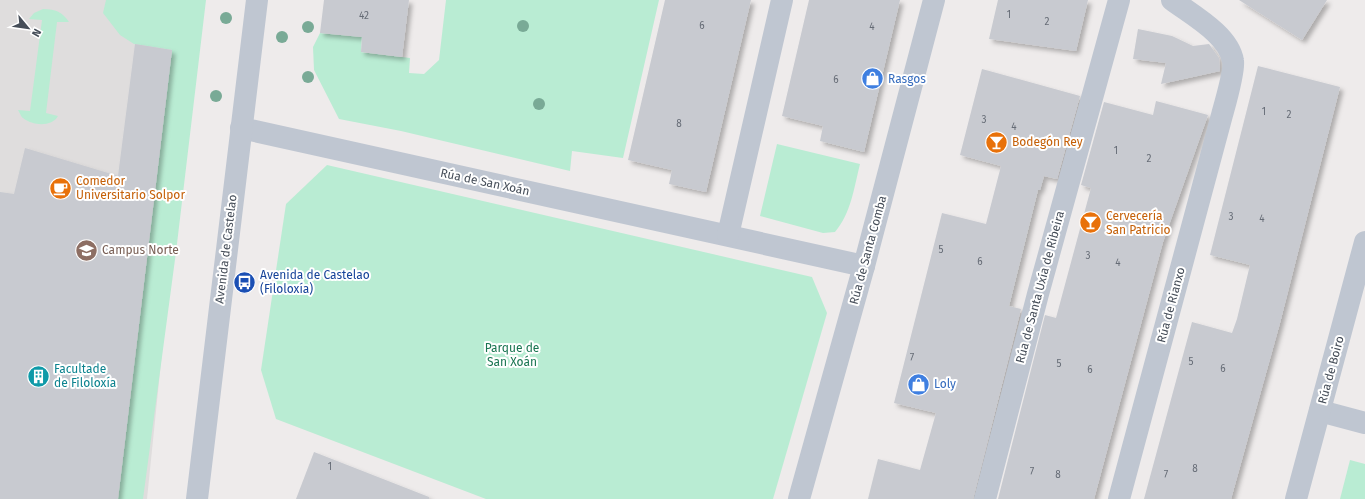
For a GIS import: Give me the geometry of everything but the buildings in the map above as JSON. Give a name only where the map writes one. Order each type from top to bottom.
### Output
[{"type":"street","name":"Avenida de Castelao","points":[[197,499],[257,0]]},
{"type":"street","points":[[728,236],[782,0]]},
{"type":"street","name":"Rúa de Santa Comba","points":[[799,499],[864,266],[934,0]]},
{"type":"street","name":"Rúa de Santa Uxía de Ribeira","points":[[985,499],[1038,294],[1119,0]]},
{"type":"street","name":"Rúa de Rianxo","points":[[1118,499],[1223,111],[1234,62],[1228,47],[1218,34],[1172,0]]},
{"type":"street","name":"Rúa de San Xoán","points":[[241,128],[864,266]]},
{"type":"street","name":"Rúa de Boiro","points":[[1296,499],[1365,242]]},
{"type":"street","points":[[1320,411],[1365,423]]},
{"type":"shaded area","name":"Campus Norte","points":[[0,0],[198,0],[147,499],[0,499]]},
{"type":"green space","points":[[106,0],[206,0],[176,252],[143,499],[118,499],[172,50],[134,44],[120,35],[103,13]]},
{"type":"green space","points":[[446,0],[659,0],[623,158],[572,151],[570,171],[401,131],[339,119],[314,70],[313,47],[320,33],[362,37],[361,52],[410,58],[409,73],[424,74],[439,60]]},
{"type":"green space","points":[[43,9],[58,12],[69,22],[57,22],[46,113],[58,116],[55,120],[47,124],[37,124],[27,121],[22,117],[18,110],[30,111],[42,20],[29,19],[34,13]]},
{"type":"green space","points":[[777,144],[860,164],[854,191],[845,217],[835,232],[823,233],[760,216]]},
{"type":"green space","name":"Parque de San Xoán","points":[[327,165],[812,277],[827,313],[773,499],[486,499],[276,419],[261,370],[286,204]]},
{"type":"green space","points":[[1350,460],[1365,464],[1365,499],[1340,499]]},
{"type":"place","name":"Rasgos","points":[[872,79]]},
{"type":"place","name":"Bodegón Rey","points":[[996,142]]},
{"type":"place","name":"Comedor Universitario Solpor","points":[[60,188]]},
{"type":"place","name":"Cervecería San Patricio","points":[[1090,223]]},
{"type":"place","name":"Campus Norte","points":[[86,250]]},
{"type":"place","name":"Avenida de Castelao (Filoloxía)","points":[[245,282]]},
{"type":"place","name":"Facultade de Filoloxía","points":[[39,376]]},
{"type":"place","name":"Loly","points":[[919,384]]}]
